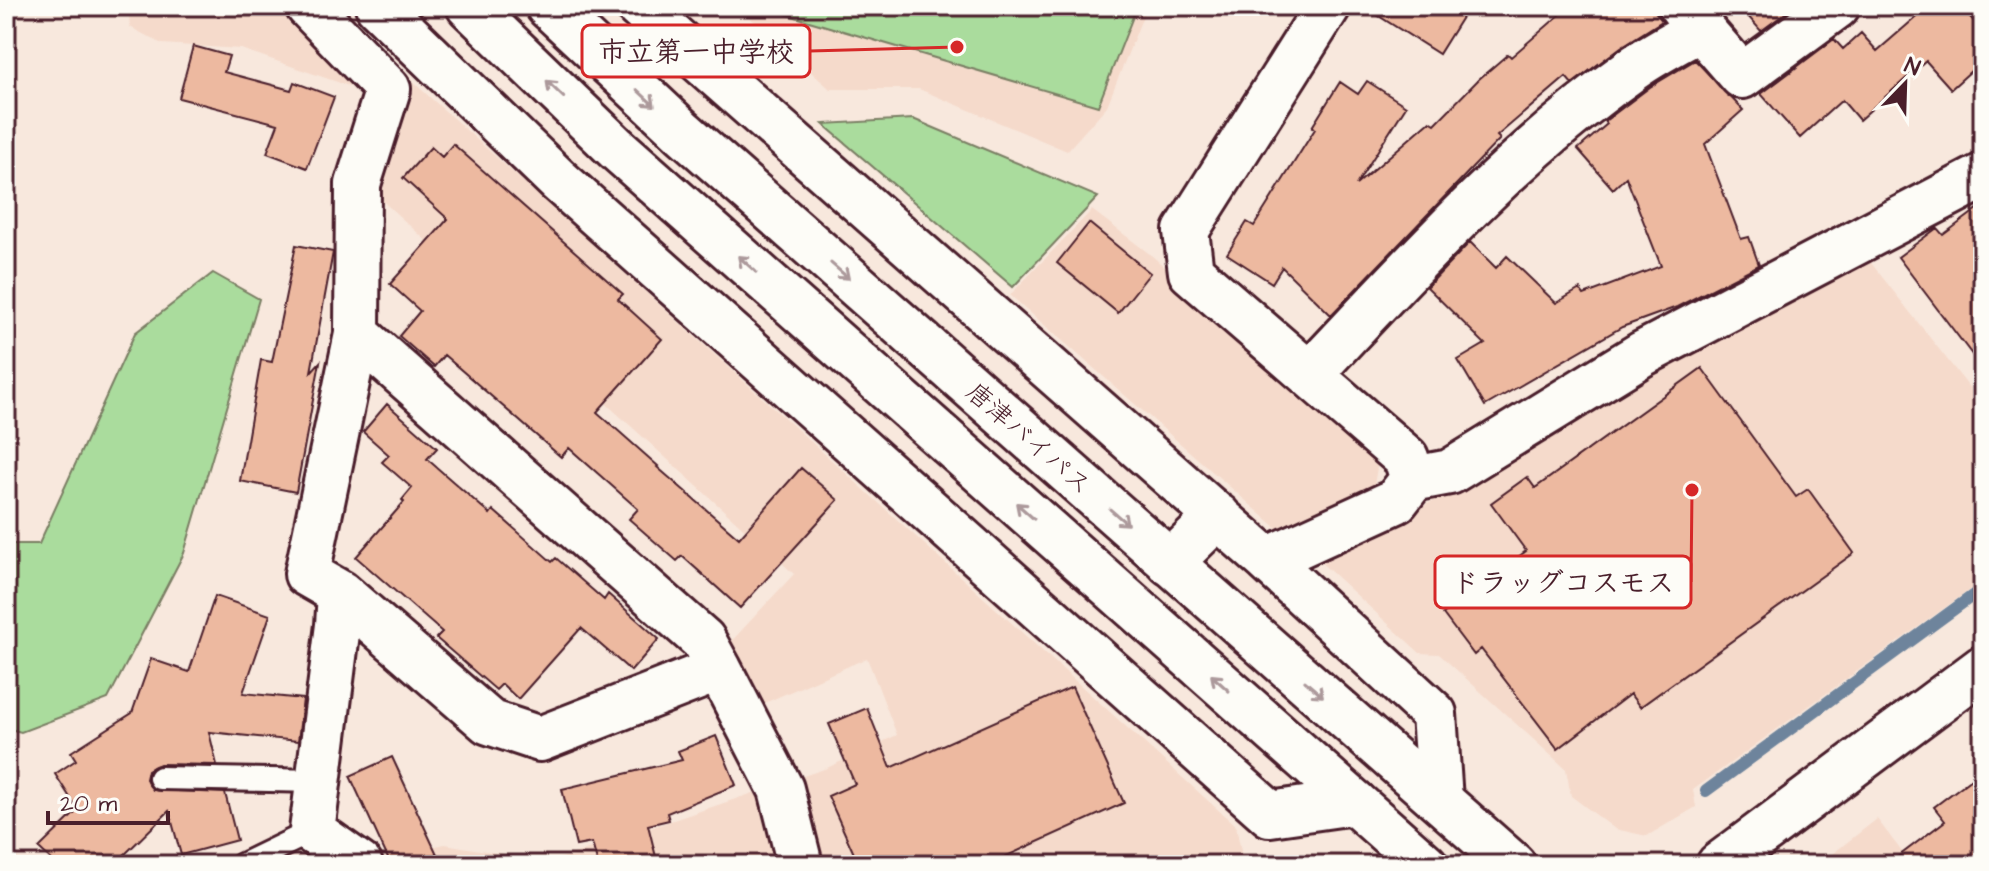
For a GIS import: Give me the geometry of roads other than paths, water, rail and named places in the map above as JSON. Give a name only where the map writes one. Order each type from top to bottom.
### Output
[{"type":"main road","points":[[308,6],[388,89],[358,184],[357,334],[307,574],[340,593],[489,722],[540,739],[719,669]]},
{"type":"main road","points":[[378,6],[558,180],[1270,814],[1354,802]]},
{"type":"main road","points":[[469,6],[616,148],[1425,865]]},
{"type":"main road","name":"唐津バイパス","points":[[548,6],[683,132],[1513,865]]},
{"type":"main road","points":[[638,6],[1218,516],[1434,714],[1440,800]]},
{"type":"main road","points":[[1328,6],[1186,231],[1191,272],[1406,458],[1413,479]]},
{"type":"main road","points":[[1310,374],[1438,238],[1553,131],[1690,18],[1742,76],[1837,6]]},
{"type":"main road","points":[[1267,560],[1396,501],[1413,479],[1450,472],[1642,354],[1983,176]]},
{"type":"main road","points":[[357,334],[703,640],[781,789],[800,865]]},
{"type":"main road","points":[[1170,563],[1218,516]]},
{"type":"main road","points":[[340,593],[312,831],[360,865]]},
{"type":"main road","points":[[1719,865],[1983,668]]},
{"type":"lane","points":[[160,778],[318,781]]},
{"type":"lane","points":[[242,865],[312,831]]},
{"type":"waterway","points":[[1706,791],[1983,588]]},
{"type":"place","name":"市立第一中学校","points":[[957,47]]},
{"type":"place","name":"ドラッグコスモス","points":[[1692,490]]}]
